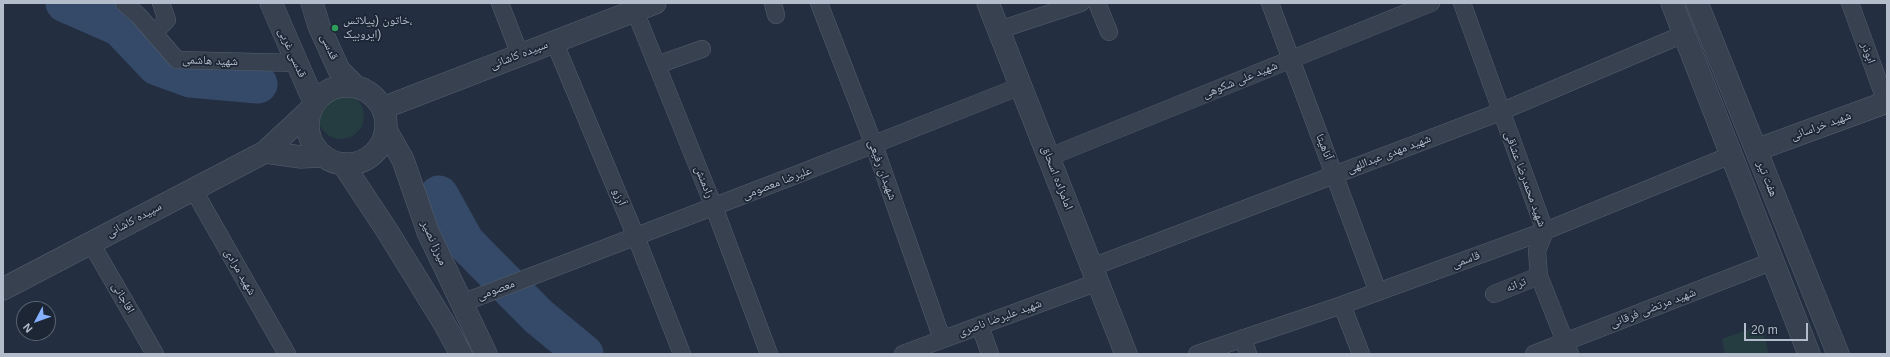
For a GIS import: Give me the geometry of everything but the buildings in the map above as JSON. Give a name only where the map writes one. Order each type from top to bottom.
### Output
[{"type":"street","name":"شهید هاشمی","points":[[124,3],[154,33],[177,60],[297,63]]},
{"type":"street","points":[[154,33],[167,20],[160,3]]},
{"type":"street","name":"قدسی غربی","points":[[270,3],[297,63],[312,107]]},
{"type":"street","name":"قدسی","points":[[312,3],[319,26],[339,70],[354,86]]},
{"type":"street","points":[[500,3],[520,55]]},
{"type":"street","name":"سپیده کاشانی","points":[[383,108],[655,3]]},
{"type":"street","name":"شهیدان رفیعی","points":[[819,3],[874,145],[942,339]]},
{"type":"street","name":"امامزاده اسحاق","points":[[988,3],[1126,354]]},
{"type":"street","points":[[999,30],[1081,3]]},
{"type":"street","points":[[1097,3],[1109,32]]},
{"type":"street","name":"آناهیتا","points":[[1270,3],[1378,292]]},
{"type":"street","name":"شهید علی شکوهی","points":[[1049,157],[1431,3]]},
{"type":"street","name":"شهید محمدرضا عشاقی","points":[[1462,3],[1500,112],[1545,231],[1537,251],[1539,276],[1568,348]]},
{"type":"street","name":"هفت تیر","points":[[1672,3],[1772,261],[1803,348]]},
{"type":"street","name":"هفت تیر","points":[[1697,3],[1838,354]]},
{"type":"street","name":"ابوذر","points":[[1850,3],[1886,102]]},
{"type":"street","name":"رادمنش","points":[[635,11],[714,207],[769,354]]},
{"type":"street","name":"شهید مهدی عبداللهی","points":[[1095,274],[1335,175],[1500,112],[1684,34]]},
{"type":"street","name":"آرزو","points":[[554,41],[636,237],[682,354]]},
{"type":"street","points":[[657,66],[702,49]]},
{"type":"street","points":[[265,152],[301,157],[333,160],[358,163],[372,156],[382,145],[387,123],[383,108],[371,94],[354,86],[342,85],[332,88],[322,94],[312,107],[308,131],[310,141],[333,160],[386,229],[448,329],[461,354]]},
{"type":"street","name":"علیرضا معصومی","points":[[531,277],[874,145],[1021,86]]},
{"type":"street","name":"شهید خراسانی","points":[[1756,150],[1886,102]]},
{"type":"street","name":"سپیده کاشانی","points":[[3,289],[265,152],[312,107]]},
{"type":"street","name":"میرزا نصیر","points":[[386,130],[403,160],[428,232],[486,354]]},
{"type":"street","name":"قاسمی","points":[[1197,354],[1245,346],[1342,305],[1545,231],[1731,155]]},
{"type":"street","name":"شهید مرادی","points":[[193,189],[287,354]]},
{"type":"street","name":"اقاجانی","points":[[91,243],[155,354]]},
{"type":"street","name":"شهید مرتضی فرقانی","points":[[1534,354],[1568,348],[1772,261]]},
{"type":"street","name":"شهید علیرضا ناصری","points":[[903,354],[980,326],[1095,274]]},
{"type":"street","name":"ترانه","points":[[1494,294],[1539,276]]},
{"type":"street","name":"معصومی","points":[[466,310],[531,277]]},
{"type":"street","points":[[1342,305],[1362,354]]},
{"type":"street","points":[[448,329],[466,310]]},
{"type":"street","points":[[980,326],[990,354]]},
{"type":"street","points":[[1803,348],[1812,342],[1820,342],[1829,330]]},
{"type":"green space","points":[[341,93],[354,97],[360,103],[364,116],[360,129],[354,135],[341,139],[328,135],[322,129],[318,116],[322,103],[328,97]]},
{"type":"green space","points":[[1761,325],[1769,354],[1725,354],[1722,339]]},
{"type":"waterway","points":[[65,3],[120,27],[157,66],[190,78],[258,84]]},
{"type":"waterway","points":[[439,195],[465,242],[538,316],[584,354]]},
{"type":"place","name":"خاتون (پیلاتس، ایروبیک)","points":[[335,28]]}]
